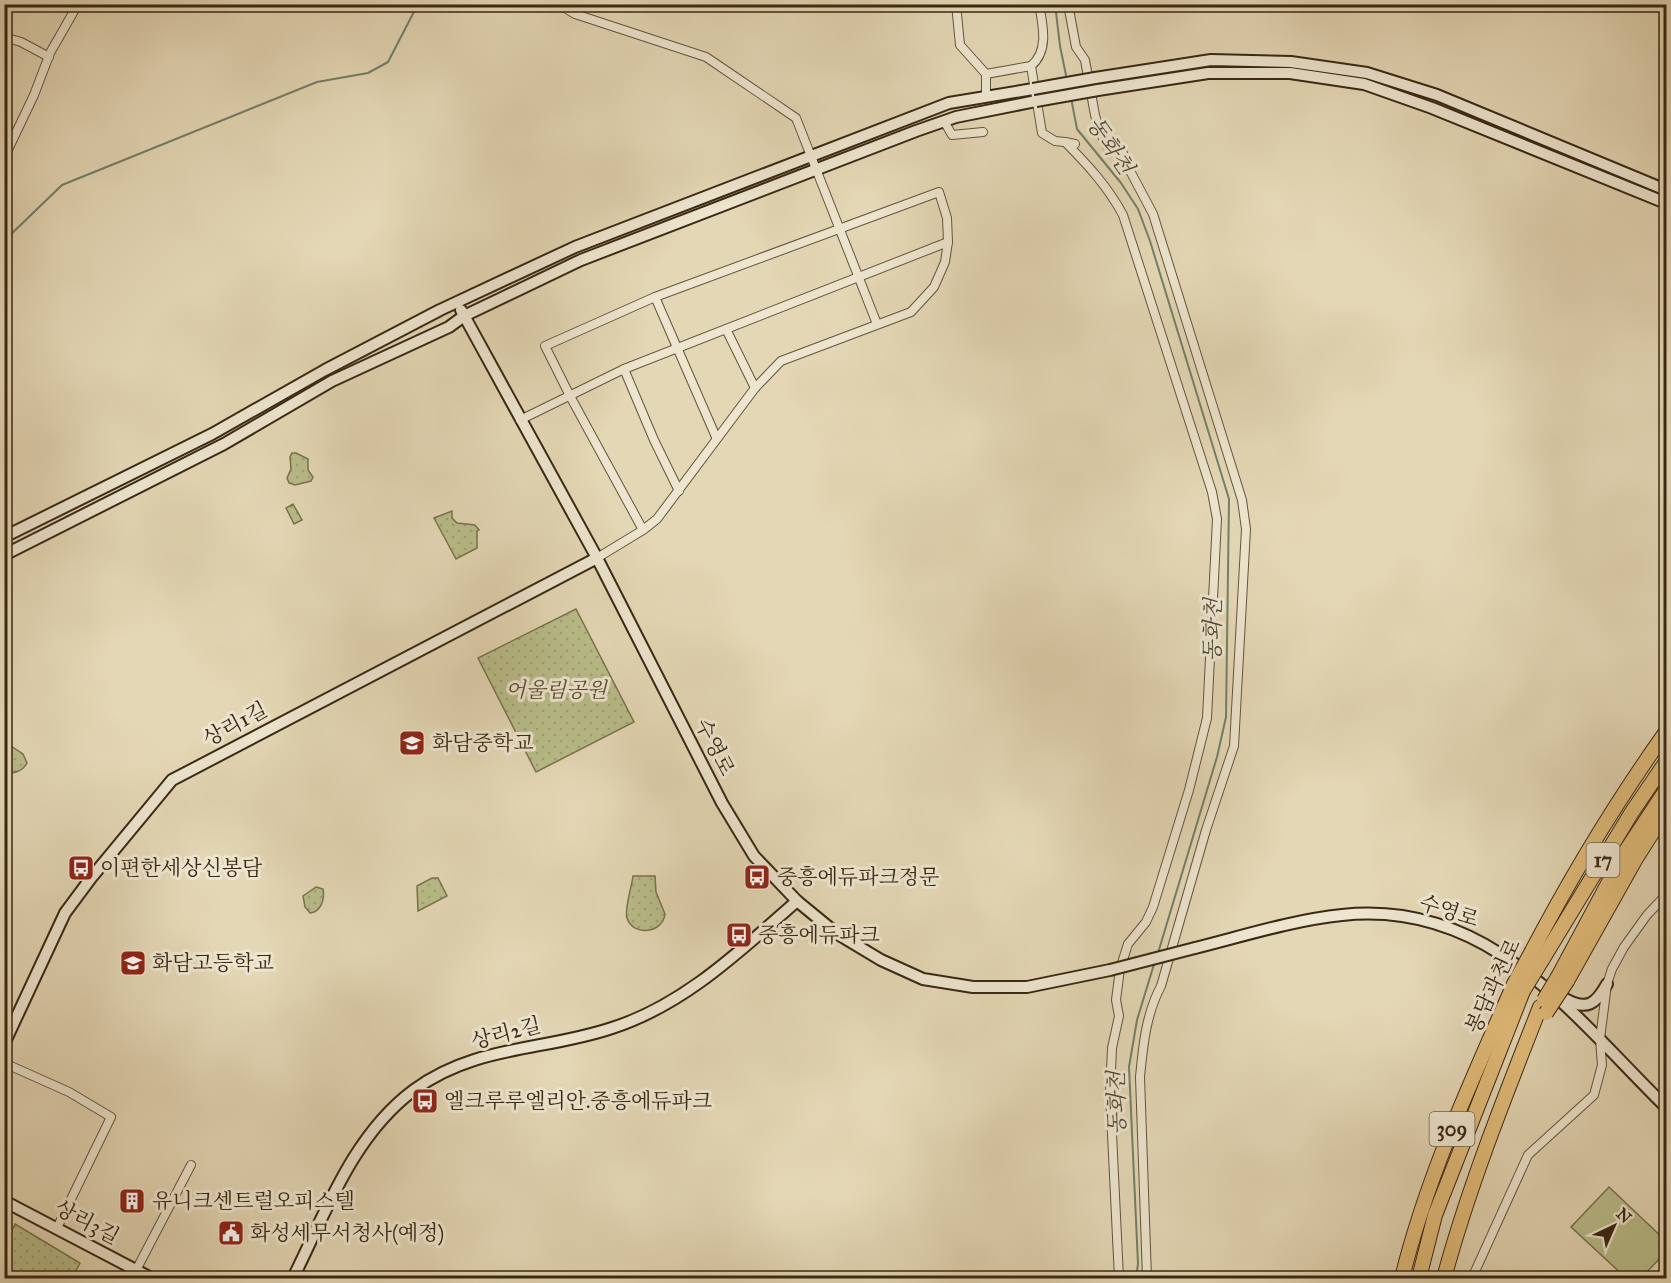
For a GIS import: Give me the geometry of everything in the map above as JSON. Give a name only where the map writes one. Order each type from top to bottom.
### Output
[{"type":"highway","name":"봉담과천로","points":[[1537,955],[1571,878],[1635,775],[1666,732]]},
{"type":"highway","name":"17","points":[[1419,1278],[1435,1215],[1519,987],[1537,955],[1666,762]]},
{"type":"highway","name":"17","points":[[1444,1278],[1450,1250],[1492,1128],[1543,1010],[1563,978],[1625,852],[1666,790]]},
{"type":"highway","points":[[1563,978],[1666,811]]},
{"type":"highway","name":"봉담과천로","points":[[1402,1278],[1412,1238],[1454,1122],[1519,987]]},
{"type":"highway","name":"309","points":[[1450,1278],[1543,1010]]},
{"type":"main road","points":[[4,537],[212,434],[324,370],[456,302],[575,247],[949,103],[1211,60],[1291,62],[1367,73],[1437,95],[1666,190]]},
{"type":"main road","points":[[4,555],[224,444],[332,381],[449,327],[464,316],[581,260],[956,117],[1098,90],[1208,73],[1290,72],[1364,84],[1432,108],[1632,187],[1666,203]]},
{"type":"main road","name":"수영로","points":[[456,302],[597,558],[722,803],[754,856],[797,901],[836,933],[881,960],[924,979],[973,987],[1027,987],[1110,970],[1310,920],[1344,914],[1387,914],[1422,920],[1457,930],[1493,948],[1530,973],[1600,1039],[1666,1107]]},
{"type":"main road","name":"상리1길","points":[[4,1044],[8,1028],[65,913],[90,878],[172,780],[597,558]]},
{"type":"main road","name":"상리2길","points":[[293,1278],[355,1154],[381,1121],[414,1090],[451,1068],[485,1055],[610,1029],[645,1016],[686,993],[797,901]]},
{"type":"main road","points":[[1551,992],[1584,1006],[1596,1000],[1607,984]]},
{"type":"main road","name":"상리3길","points":[[4,1201],[57,1228],[134,1274],[151,1278]]},
{"type":"street","points":[[4,159],[49,57],[78,4]]},
{"type":"street","points":[[559,4],[575,14],[706,57],[796,118],[877,324]]},
{"type":"street","points":[[956,4],[960,45],[986,74],[986,97]]},
{"type":"street","points":[[986,74],[1031,66],[1038,60],[1042,53],[1044,39],[1040,4]]},
{"type":"street","points":[[1068,4],[1076,47],[1085,60],[1095,115],[1107,146]]},
{"type":"street","points":[[4,37],[21,42],[49,57]]},
{"type":"street","points":[[1031,66],[1042,133],[1055,141],[1075,144]]},
{"type":"street","points":[[944,120],[952,135],[983,132]]},
{"type":"street","points":[[1065,142],[1095,173],[1111,193],[1124,215],[1212,492],[1217,519],[1209,692],[1203,738],[1153,907],[1146,922],[1128,944],[1120,969],[1116,1000],[1119,1016],[1112,1048],[1110,1093],[1119,1278]]},
{"type":"street","points":[[1121,148],[1128,167],[1154,214],[1242,500],[1246,530],[1234,746],[1206,830],[1161,986],[1151,1010],[1143,1047],[1140,1077],[1147,1278]]},
{"type":"street","points":[[597,558],[643,530],[657,519],[754,388],[781,361],[911,312],[934,287],[945,262],[948,242],[947,218],[939,192],[655,297],[545,346],[643,530]]},
{"type":"street","points":[[520,420],[624,369],[948,242]]},
{"type":"street","points":[[655,297],[716,437]]},
{"type":"street","points":[[726,329],[754,388]]},
{"type":"street","points":[[624,369],[654,440],[679,490]]},
{"type":"street","points":[[1472,1278],[1528,1155],[1594,1095],[1602,1065],[1600,1039],[1607,984],[1612,969],[1624,947],[1647,915],[1666,895]]},
{"type":"street","points":[[4,1063],[69,1092],[111,1117],[57,1228]]},
{"type":"street","points":[[134,1274],[191,1165]]},
{"type":"green space","points":[[292,453],[308,459],[308,470],[313,477],[311,481],[295,485],[289,483],[287,478],[291,469]]},
{"type":"green space","points":[[293,504],[302,520],[294,524],[286,508]]},
{"type":"green space","points":[[452,511],[452,518],[457,523],[475,525],[479,530],[477,531],[477,548],[456,559],[434,518]]},
{"type":"green space","name":"어울림공원","points":[[576,609],[634,722],[536,772],[478,658]]},
{"type":"green space","points":[[11,746],[23,754],[27,763],[20,770],[11,773],[5,771],[5,751]]},
{"type":"green space","points":[[633,876],[655,876],[656,892],[665,914],[663,920],[654,929],[635,928],[627,918],[627,904]]},
{"type":"green space","points":[[432,878],[438,878],[447,896],[418,911],[417,886]]},
{"type":"green space","points":[[316,887],[323,889],[323,901],[317,910],[310,913],[305,907],[303,896]]},
{"type":"green space","points":[[1609,1187],[1666,1241],[1666,1252],[1641,1278],[1626,1278],[1571,1227]]},
{"type":"green space","points":[[15,1224],[80,1263],[72,1278],[5,1278],[5,1244]]},
{"type":"waterway","points":[[4,241],[62,185],[317,82],[368,73],[388,62],[418,4]]},
{"type":"waterway","name":"동화천","points":[[1055,4],[1067,80]]},
{"type":"waterway","name":"동화천","points":[[1071,98],[1077,129],[1121,183],[1138,209],[1150,241],[1229,499],[1226,717],[1217,757],[1158,953]]},
{"type":"waterway","name":"동화천","points":[[1136,1278],[1138,1264],[1129,1067],[1137,1020],[1155,961]]},
{"type":"railway","points":[[1658,4],[1666,21]]},
{"type":"place","name":"화담중학교","points":[[412,743]]},
{"type":"place","name":"이편한세상신봉담","points":[[81,868]]},
{"type":"place","name":"중흥에듀파크정문","points":[[757,877]]},
{"type":"place","name":"중흥에듀파크","points":[[739,935]]},
{"type":"place","name":"화담고등학교","points":[[133,963]]},
{"type":"place","name":"엘크루루엘리안.중흥에듀파크","points":[[425,1101]]},
{"type":"place","name":"유니크센트럴오피스텔","points":[[132,1201]]},
{"type":"place","name":"화성세무서청사(예정)","points":[[231,1233]]}]
